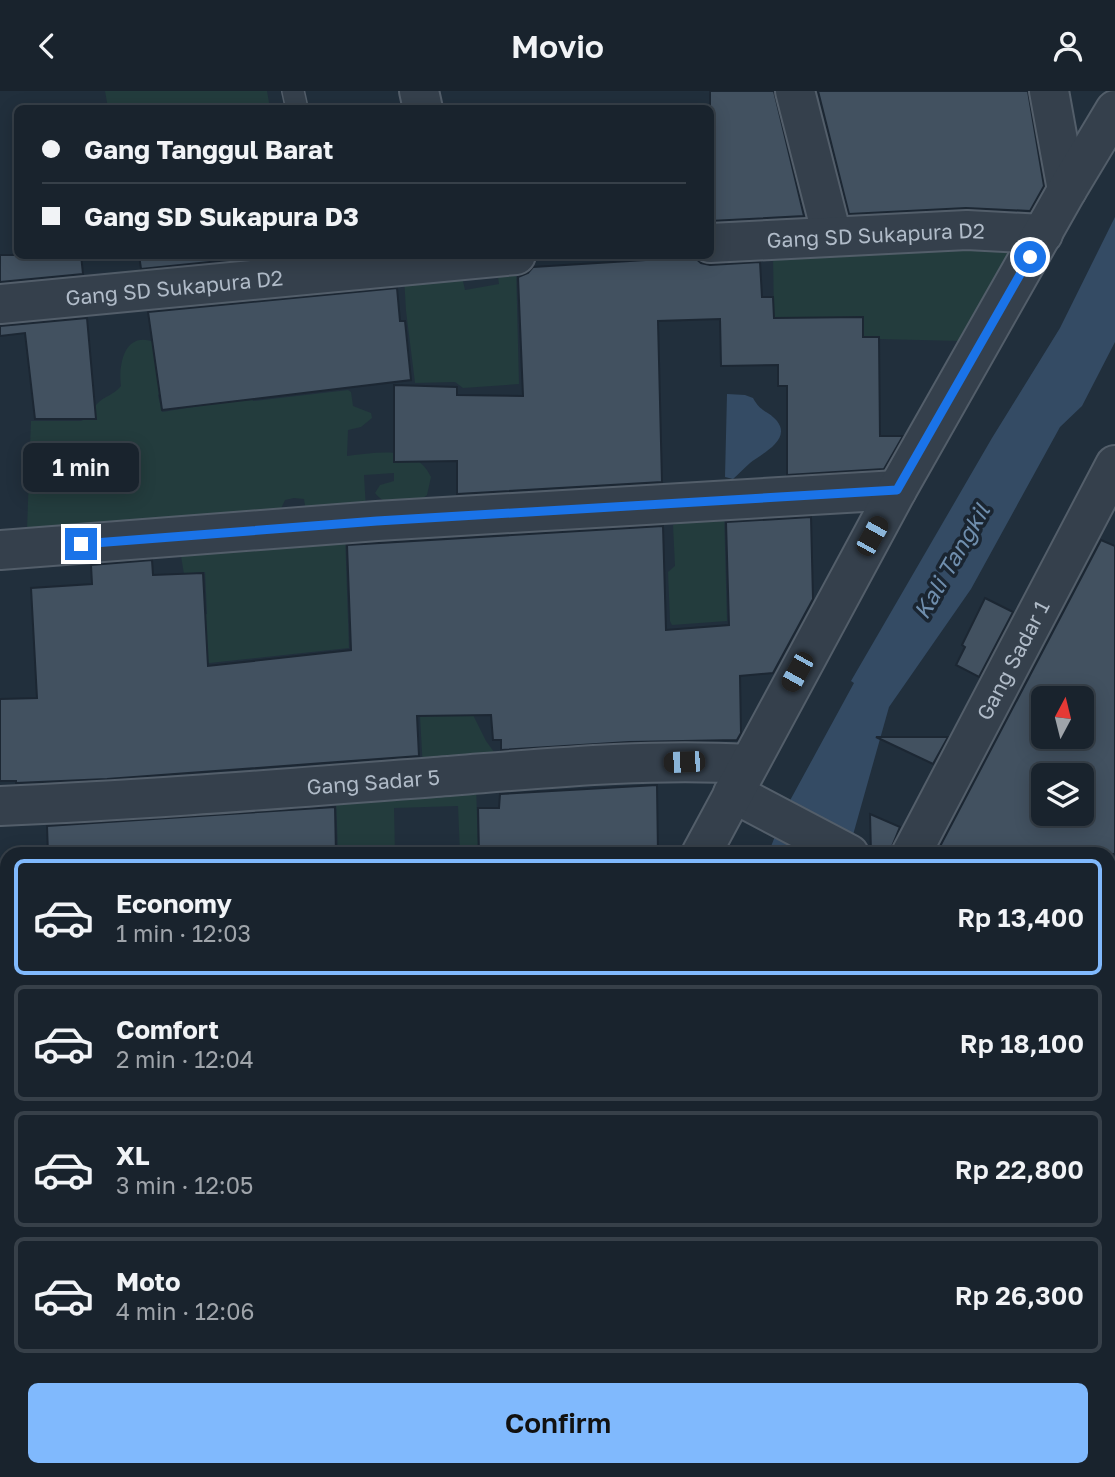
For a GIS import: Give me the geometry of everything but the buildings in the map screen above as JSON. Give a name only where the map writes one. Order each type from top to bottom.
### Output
[{"type":"street","points":[[795,91],[832,236]]},
{"type":"street","points":[[1049,91],[1067,190]]},
{"type":"street","points":[[705,847],[744,787],[897,490],[1115,110]]},
{"type":"street","name":"Gang SD Sukapura D2","points":[[714,243],[967,230],[1043,234]]},
{"type":"street","name":"Gang SD Sukapura D2","points":[[0,304],[444,259]]},
{"type":"street","name":"Gang Sadar 1","points":[[915,847],[1112,478]]},
{"type":"street","points":[[0,550],[377,521],[897,490]]},
{"type":"street","name":"Gang Sadar 5","points":[[0,806],[116,801],[587,765],[708,761],[744,787]]},
{"type":"street","points":[[744,787],[838,847]]},
{"type":"green space","points":[[105,91],[267,91],[269,105],[107,105]]},
{"type":"green space","points":[[1012,247],[961,341],[864,337],[863,317],[774,317],[773,254]]},
{"type":"green space","points":[[496,263],[516,264],[519,384],[463,388],[455,382],[415,383],[404,277],[460,268],[465,290],[499,284]]},
{"type":"green space","points":[[226,302],[243,315],[253,401],[348,390],[351,392],[353,406],[371,413],[372,418],[361,427],[348,430],[347,456],[395,453],[415,459],[431,477],[427,495],[413,506],[387,502],[375,493],[380,485],[394,481],[394,473],[364,475],[366,509],[306,512],[304,499],[294,498],[285,500],[279,513],[27,530],[31,421],[84,419],[100,401],[121,386],[121,368],[126,351],[137,341],[145,340],[156,343],[164,391],[158,395],[162,412],[199,406],[208,396],[208,307]]},
{"type":"green space","points":[[724,510],[727,621],[672,625],[668,572],[675,566],[673,525]]},
{"type":"green space","points":[[345,533],[349,648],[163,668],[160,617],[207,614],[205,572],[184,574],[179,544]]},
{"type":"green space","points":[[472,644],[474,717],[486,741],[502,763],[423,769],[416,647]]},
{"type":"green space","points":[[476,782],[478,847],[460,847],[458,806],[394,808],[395,847],[338,847],[336,797]]},
{"type":"water","name":"Kali Tangkil","points":[[1115,217],[1115,342],[1082,406],[1060,427],[971,589],[889,707],[851,842],[847,847],[771,847],[787,806],[854,683],[851,681],[992,438],[1060,328]]},
{"type":"water","points":[[727,394],[753,398],[781,428],[781,434],[773,446],[733,479],[725,477]]},
{"type":"route","points":[[81,544],[377,521],[897,490],[1030,257]]}]
